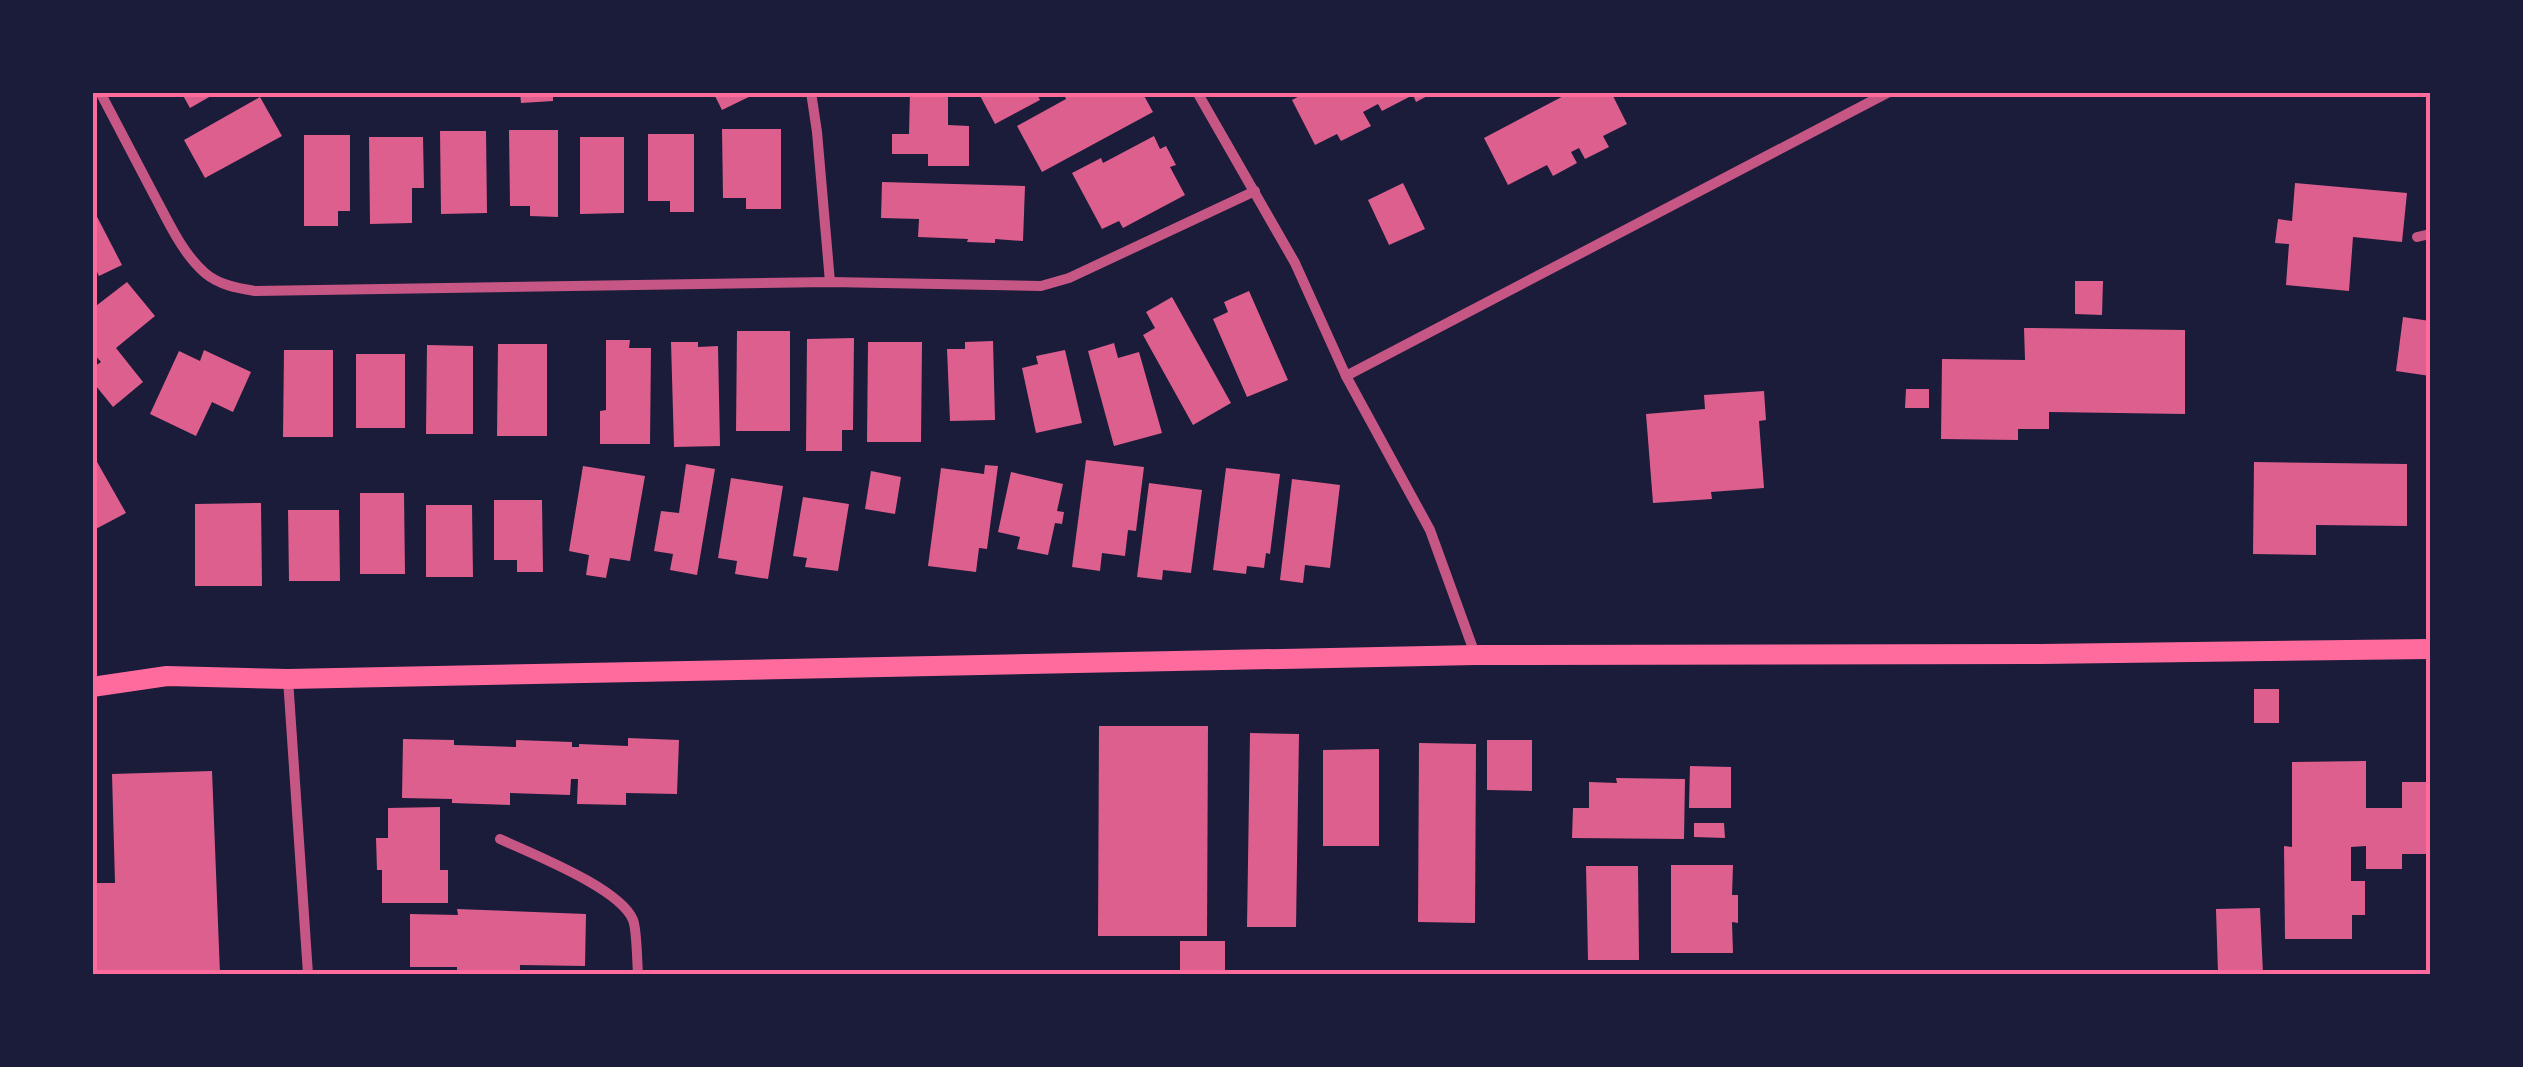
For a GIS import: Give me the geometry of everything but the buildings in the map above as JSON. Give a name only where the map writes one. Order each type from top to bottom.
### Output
[{"type":"main road","points":[[92,686],[166,676],[288,679],[1476,655],[2430,649]]},
{"type":"street","points":[[100,92],[188,253],[214,280],[255,290],[830,282],[1027,286],[1055,283],[1255,191]]},
{"type":"street","points":[[810,92],[830,282]]},
{"type":"street","points":[[1197,92],[1295,264],[1346,376],[1430,530],[1476,655]]},
{"type":"street","points":[[1346,376],[1889,92]]},
{"type":"street","points":[[2417,237],[2430,234]]},
{"type":"street","points":[[288,679],[308,974]]},
{"type":"street","points":[[500,840],[617,899],[633,920],[638,974]]}]
